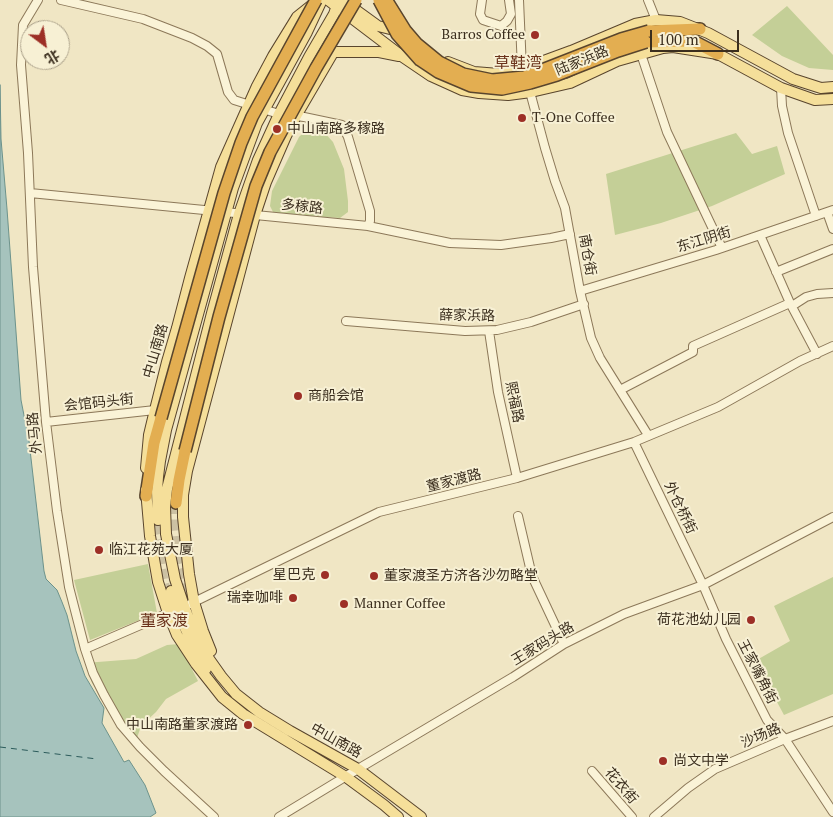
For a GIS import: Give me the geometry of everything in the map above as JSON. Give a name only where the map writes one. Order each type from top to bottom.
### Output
[{"type":"highway","points":[[149,491],[158,414],[224,193],[241,143],[252,117],[319,0]]},
{"type":"highway","points":[[176,500],[182,479],[185,451],[256,186],[270,152],[356,0]]},
{"type":"highway","points":[[379,0],[397,34],[420,60],[438,72],[471,86],[502,89],[530,84],[618,51],[648,37],[693,42],[718,54]]},
{"type":"highway","points":[[387,0],[405,30],[417,44],[439,62],[464,74],[492,80],[524,77],[622,39],[700,30]]},
{"type":"main road","name":"中山南路","points":[[158,414],[208,211],[223,160],[269,63],[298,17],[319,0]]},
{"type":"main road","name":"中山南路","points":[[319,0],[307,32],[256,123],[233,188],[166,430],[157,492],[160,532],[176,610],[192,627],[209,659],[236,694],[259,712],[358,769],[421,817]]},
{"type":"main road","name":"陆家浜路","points":[[328,0],[339,3],[378,26],[390,30],[398,29],[408,33],[444,60],[474,72],[499,74],[522,69],[635,24],[656,20],[680,22],[708,33],[793,79],[821,88],[833,87]]},
{"type":"main road","name":"中山南路","points":[[176,610],[173,572],[165,526],[165,497],[212,313],[239,214],[258,160],[308,56],[339,3]]},
{"type":"main road","name":"陆家浜路","points":[[339,3],[403,57],[431,76],[462,90],[508,95],[531,92],[570,83],[617,61],[673,47],[718,54],[781,88],[815,100],[833,99]]},
{"type":"main road","name":"中山南路","points":[[176,500],[187,470],[255,215],[266,182],[296,116],[334,52]]},
{"type":"main road","points":[[308,56],[316,53],[379,52],[403,57]]},
{"type":"main road","name":"中山南路","points":[[172,409],[159,446],[149,491],[150,536],[158,582],[176,610],[212,677],[243,714],[346,777],[398,817]]},
{"type":"main road","name":"中山南路","points":[[172,468],[170,486],[176,500],[184,538],[194,602],[215,660],[236,694]]},
{"type":"street","name":"外马路","points":[[38,0],[24,25],[21,65],[33,267],[46,422],[69,587],[85,650],[93,673],[121,725],[160,767],[214,817]]},
{"type":"street","points":[[61,0],[143,19],[192,38],[207,46],[217,54],[228,92],[234,100],[279,114],[342,125],[348,136],[370,211],[368,226]]},
{"type":"street","points":[[482,0],[480,14],[483,20],[500,26],[507,21],[511,14],[509,0]]},
{"type":"street","name":"南仓街","points":[[519,0],[522,69],[531,92],[555,181],[566,208],[580,291],[591,338],[600,358],[648,435]]},
{"type":"street","points":[[648,0],[656,20]]},
{"type":"street","points":[[641,54],[667,132],[722,248]]},
{"type":"street","points":[[781,88],[782,106],[788,132],[816,216]]},
{"type":"street","name":"多稼路","points":[[30,193],[368,226],[450,243],[501,245],[570,234]]},
{"type":"street","points":[[830,211],[833,229]]},
{"type":"street","name":"东江阴街","points":[[580,291],[722,248],[830,211]]},
{"type":"street","points":[[760,235],[791,304],[817,354]]},
{"type":"street","points":[[776,272],[833,249]]},
{"type":"street","points":[[620,390],[693,352],[693,346],[806,298],[817,294],[833,293]]},
{"type":"street","name":"薛家浜路","points":[[346,321],[465,331],[488,331],[531,322],[584,304]]},
{"type":"street","name":"熙福路","points":[[488,331],[498,392],[517,478]]},
{"type":"street","name":"董家渡路","points":[[85,650],[194,602],[364,518],[379,512],[517,478],[634,442],[718,407],[800,360],[833,346]]},
{"type":"street","name":"会馆码头街","points":[[46,422],[158,414]]},
{"type":"street","name":"外仓桥街","points":[[634,442],[703,585]]},
{"type":"street","points":[[518,516],[532,576],[564,644]]},
{"type":"street","name":"王家码头路","points":[[279,817],[513,677],[564,644],[624,614],[703,585],[833,517]]},
{"type":"street","name":"王家嘴角街","points":[[703,585],[726,639],[767,720],[785,739],[833,812]]},
{"type":"street","name":"沙场路","points":[[654,817],[714,769],[833,721]]},
{"type":"street","name":"花衣街","points":[[592,770],[632,817]]},
{"type":"green space","points":[[787,6],[833,55],[833,70],[809,68],[782,56],[752,35]]},
{"type":"green space","points":[[312,128],[323,131],[333,142],[344,169],[348,212],[340,218],[274,214],[270,206],[272,191],[299,137],[307,129]]},
{"type":"green space","points":[[736,133],[752,154],[777,146],[785,174],[712,206],[661,223],[615,235],[606,174]]},
{"type":"green space","points":[[148,564],[157,613],[90,640],[74,580]]},
{"type":"green space","points":[[833,577],[833,694],[784,715],[755,661],[790,641],[774,606]]},
{"type":"green space","points":[[179,644],[198,681],[166,699],[141,726],[134,747],[115,723],[108,707],[92,683],[85,663],[136,659],[167,645]]},
{"type":"water","points":[[0,85],[1,139],[21,400],[29,441],[44,571],[46,579],[57,590],[62,602],[85,676],[104,708],[102,723],[124,762],[129,760],[145,785],[156,813],[150,817],[0,817]]},
{"type":"ferry route","points":[[0,747],[97,759]]},
{"type":"tunnel","points":[[176,503],[176,530],[181,577]]},
{"type":"tunnel","points":[[153,510],[155,534],[169,602]]},
{"type":"tunnel","points":[[174,555],[187,601]]},
{"type":"place","name":"Barros Coffee","points":[[535,35]]},
{"type":"place","name":"T-One Coffee","points":[[522,118]]},
{"type":"place","name":"中山南路多稼路","points":[[277,129]]},
{"type":"place","name":"商船会馆","points":[[298,396]]},
{"type":"place","name":"临江花苑大厦","points":[[99,550]]},
{"type":"place","name":"星巴克","points":[[325,575]]},
{"type":"place","name":"董家渡圣方济各沙勿略堂","points":[[374,576]]},
{"type":"place","name":"瑞幸咖啡","points":[[293,598]]},
{"type":"place","name":"Manner Coffee","points":[[344,604]]},
{"type":"place","name":"荷花池幼儿园","points":[[751,620]]},
{"type":"place","name":"中山南路董家渡路","points":[[248,725]]},
{"type":"place","name":"尚文中学","points":[[663,761]]},
{"type":"district","name":"草鞋湾","points":[[518,63]]},
{"type":"district","name":"董家渡","points":[[164,621]]}]
